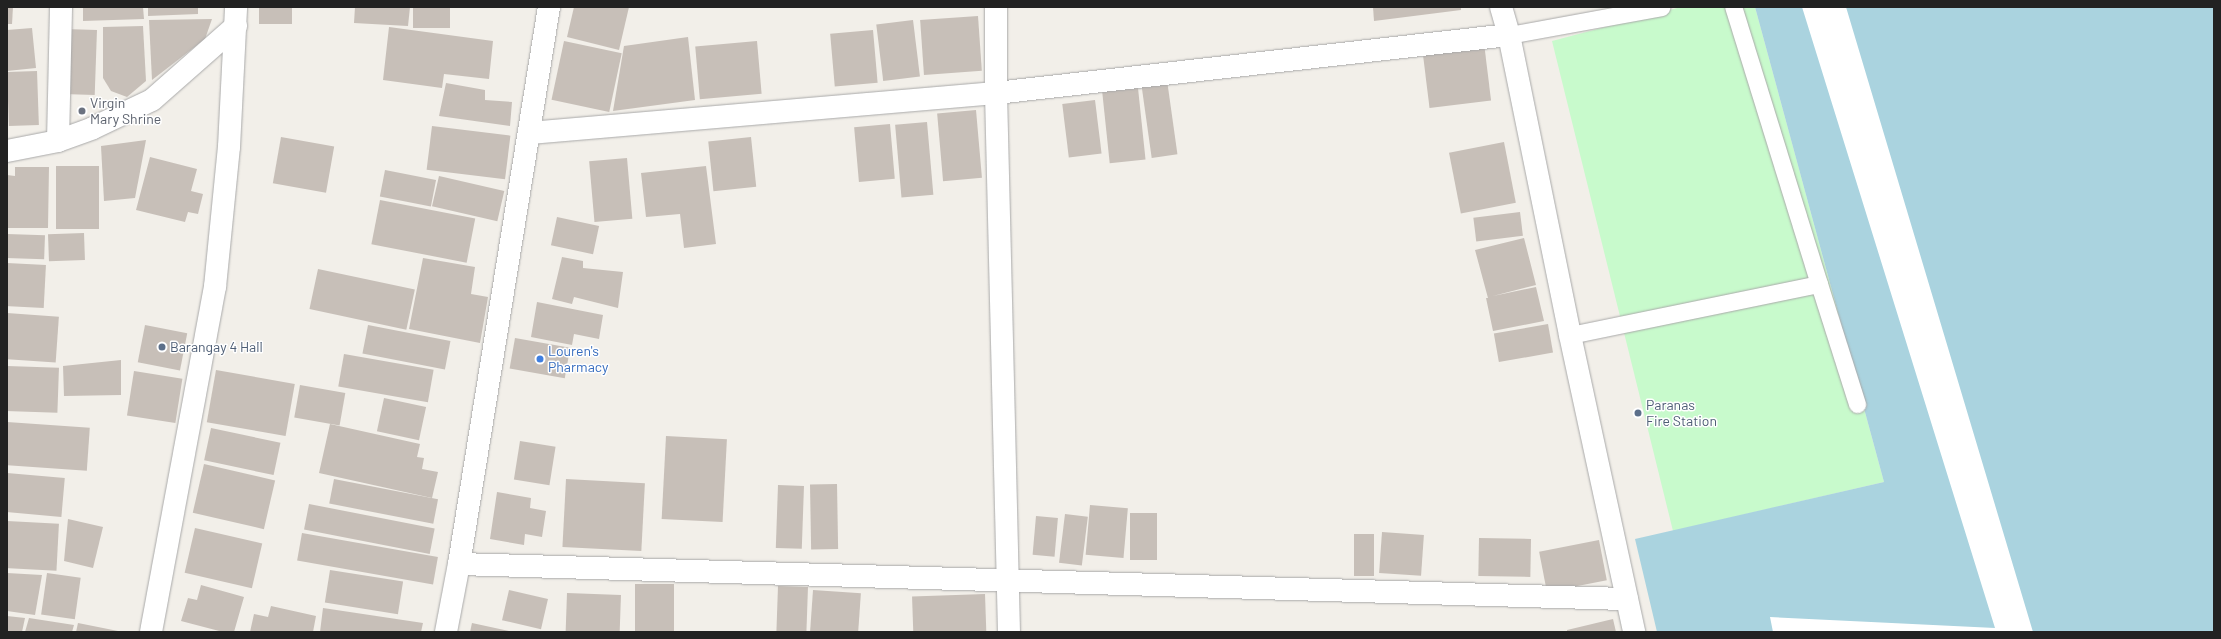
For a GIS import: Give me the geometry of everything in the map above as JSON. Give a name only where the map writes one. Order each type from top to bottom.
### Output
[{"type":"street","points":[[58,141],[61,7]]},
{"type":"street","points":[[446,632],[459,564],[549,7]]},
{"type":"street","points":[[996,7],[996,93],[1009,632]]},
{"type":"street","points":[[1501,7],[1510,35],[1570,335],[1634,632]]},
{"type":"street","points":[[7,151],[58,141],[93,128],[152,100],[236,16]]},
{"type":"street","points":[[151,632],[215,287],[229,147],[236,16]]},
{"type":"street","points":[[529,133],[996,93],[1510,35]]},
{"type":"street","points":[[459,564],[1008,582],[1626,599]]},
{"type":"lane","points":[[1510,35],[1661,7]]},
{"type":"lane","points":[[1733,7],[1857,404]]},
{"type":"lane","points":[[1570,335],[1819,284]]},
{"type":"green space","points":[[1681,7],[1755,7],[1884,482],[1673,531],[1552,41]]},
{"type":"water","points":[[1755,7],[2214,7],[2214,632],[1657,632],[1635,539],[1884,482]]},
{"type":"pier","points":[[1802,7],[1846,7],[2033,632],[1773,632],[1770,617],[1995,628]]},
{"type":"building","points":[[7,7],[13,7],[12,24],[7,24]]},
{"type":"building","points":[[83,7],[143,7],[144,19],[83,21]]},
{"type":"building","points":[[148,7],[198,7],[198,14],[148,16]]},
{"type":"building","points":[[259,7],[292,7],[292,24],[259,24]]},
{"type":"building","points":[[355,7],[410,7],[408,26],[354,23]]},
{"type":"building","points":[[413,7],[450,7],[450,28],[413,28]]},
{"type":"building","points":[[574,7],[629,7],[619,50],[567,37]]},
{"type":"building","points":[[1373,7],[1461,7],[1461,10],[1374,21]]},
{"type":"building","points":[[978,16],[982,71],[924,75],[920,20]]},
{"type":"building","points":[[212,19],[205,39],[152,80],[149,20]]},
{"type":"building","points":[[913,20],[920,77],[883,81],[876,25]]},
{"type":"building","points":[[143,26],[146,81],[127,97],[111,91],[103,78],[103,27]]},
{"type":"building","points":[[389,27],[493,41],[489,79],[444,74],[442,88],[383,80]]},
{"type":"building","points":[[32,28],[36,68],[7,71],[7,30]]},
{"type":"building","points":[[65,29],[97,30],[95,95],[63,94]]},
{"type":"building","points":[[873,30],[878,83],[835,87],[830,34]]},
{"type":"building","points":[[688,37],[695,100],[613,111],[624,46]]},
{"type":"building","points":[[564,41],[622,53],[609,112],[552,100]]},
{"type":"building","points":[[757,41],[762,94],[700,99],[695,46]]},
{"type":"building","points":[[1484,43],[1491,101],[1430,108],[1422,51]]},
{"type":"building","points":[[37,71],[39,125],[9,126],[7,72]]},
{"type":"building","points":[[1167,80],[1177,154],[1152,158],[1141,84]]},
{"type":"building","points":[[446,83],[485,90],[485,100],[512,102],[510,126],[439,116]]},
{"type":"building","points":[[1138,88],[1146,160],[1110,163],[1102,92]]},
{"type":"building","points":[[1095,100],[1102,154],[1069,158],[1062,104]]},
{"type":"building","points":[[976,110],[982,178],[943,181],[937,113]]},
{"type":"building","points":[[927,122],[933,195],[901,198],[895,125]]},
{"type":"building","points":[[890,124],[895,179],[859,182],[854,127]]},
{"type":"building","points":[[432,126],[510,136],[505,179],[427,170]]},
{"type":"building","points":[[281,137],[334,146],[326,193],[273,183]]},
{"type":"building","points":[[751,137],[756,187],[713,191],[708,141]]},
{"type":"building","points":[[146,140],[135,198],[104,201],[101,146]]},
{"type":"building","points":[[1504,142],[1516,203],[1461,214],[1449,153]]},
{"type":"building","points":[[150,157],[197,169],[191,191],[203,194],[198,214],[188,212],[185,222],[136,210]]},
{"type":"building","points":[[627,158],[632,219],[594,222],[589,161]]},
{"type":"building","points":[[56,166],[99,166],[99,229],[56,229]]},
{"type":"building","points":[[706,166],[716,244],[684,248],[680,214],[646,217],[641,173]]},
{"type":"building","points":[[15,167],[49,167],[48,228],[7,228],[7,175],[15,176]]},
{"type":"building","points":[[385,170],[436,180],[431,206],[380,197]]},
{"type":"building","points":[[439,176],[504,191],[497,221],[432,206]]},
{"type":"building","points":[[380,200],[475,219],[467,263],[371,244]]},
{"type":"building","points":[[1520,212],[1523,236],[1476,242],[1473,218]]},
{"type":"building","points":[[557,217],[599,226],[593,254],[551,245]]},
{"type":"building","points":[[84,233],[85,260],[49,261],[48,234]]},
{"type":"building","points":[[7,234],[45,235],[44,259],[7,258]]},
{"type":"building","points":[[1524,238],[1536,285],[1493,296],[1536,287],[1544,321],[1493,331],[1486,298],[1488,298],[1475,250]]},
{"type":"building","points":[[562,257],[583,261],[583,268],[623,272],[618,308],[574,297],[572,304],[552,299]]},
{"type":"building","points":[[423,258],[475,267],[471,294],[488,297],[480,343],[409,329]]},
{"type":"building","points":[[7,263],[46,265],[44,308],[7,306]]},
{"type":"building","points":[[318,269],[415,290],[406,330],[309,309]]},
{"type":"building","points":[[537,302],[603,315],[599,339],[574,334],[572,345],[531,337]]},
{"type":"building","points":[[7,313],[59,317],[56,363],[7,359]]},
{"type":"building","points":[[1548,324],[1553,353],[1499,362],[1494,334]]},
{"type":"building","name":"Barangay 4 Hall","points":[[145,325],[187,333],[180,371],[138,362]]},
{"type":"building","points":[[368,325],[450,341],[445,369],[362,353]]},
{"type":"building","name":"Louren's Pharmacy","points":[[515,338],[570,348],[565,378],[510,369]]},
{"type":"building","points":[[344,354],[434,370],[428,402],[338,386]]},
{"type":"building","points":[[121,360],[121,395],[64,396],[63,366]]},
{"type":"building","points":[[7,366],[59,368],[57,413],[7,411]]},
{"type":"building","points":[[216,370],[295,384],[286,436],[207,422]]},
{"type":"building","points":[[134,371],[182,379],[175,423],[127,415]]},
{"type":"building","points":[[300,385],[345,393],[340,425],[294,417]]},
{"type":"building","points":[[384,398],[426,407],[419,440],[377,431]]},
{"type":"building","points":[[7,422],[90,428],[87,471],[7,465]]},
{"type":"building","points":[[330,424],[420,444],[417,457],[424,458],[422,469],[438,472],[432,498],[319,473]]},
{"type":"building","points":[[211,428],[280,443],[274,475],[204,460]]},
{"type":"building","points":[[666,436],[727,439],[723,522],[662,519]]},
{"type":"building","points":[[520,441],[556,447],[549,485],[514,480]]},
{"type":"building","points":[[204,464],[275,480],[264,529],[193,513]]},
{"type":"building","points":[[7,473],[65,478],[61,517],[7,512]]},
{"type":"building","points":[[334,479],[438,499],[433,524],[329,504]]},
{"type":"building","points":[[566,479],[645,483],[641,551],[562,547]]},
{"type":"building","points":[[810,484],[837,484],[838,549],[811,549]]},
{"type":"building","points":[[778,485],[804,486],[802,549],[776,548]]},
{"type":"building","points":[[497,492],[531,498],[530,508],[546,511],[542,537],[525,534],[524,545],[490,539]]},
{"type":"building","points":[[309,504],[435,528],[430,554],[304,530]]},
{"type":"building","points":[[1090,505],[1128,508],[1123,558],[1086,555]]},
{"type":"building","points":[[1130,513],[1157,513],[1157,560],[1130,560]]},
{"type":"building","points":[[1065,514],[1088,517],[1082,565],[1059,563]]},
{"type":"building","points":[[1036,516],[1058,518],[1055,557],[1033,555]]},
{"type":"building","points":[[68,519],[103,527],[93,568],[64,561]]},
{"type":"building","points":[[7,521],[59,524],[56,571],[7,568]]},
{"type":"building","points":[[195,528],[262,544],[252,588],[185,573]]},
{"type":"building","points":[[1382,532],[1424,535],[1421,576],[1379,573]]},
{"type":"building","points":[[302,533],[438,557],[433,585],[297,561]]},
{"type":"building","points":[[1354,534],[1374,534],[1374,576],[1354,576]]},
{"type":"building","points":[[1479,538],[1531,539],[1530,577],[1478,576]]},
{"type":"building","points":[[1599,540],[1607,580],[1547,592],[1539,552]]},
{"type":"building","points":[[330,570],[403,582],[398,614],[325,603]]},
{"type":"building","points":[[7,573],[42,575],[35,615],[7,611]]},
{"type":"building","points":[[47,573],[81,578],[75,619],[41,615]]},
{"type":"building","points":[[635,584],[674,584],[674,632],[635,632]]},
{"type":"building","points":[[201,585],[244,597],[234,632],[223,632],[181,621],[188,598],[197,600]]},
{"type":"building","points":[[778,586],[808,587],[806,632],[776,632]]},
{"type":"building","points":[[509,590],[548,599],[541,629],[502,620]]},
{"type":"building","points":[[813,590],[861,593],[858,632],[810,632]]},
{"type":"building","points":[[567,593],[621,595],[620,632],[566,632]]},
{"type":"building","points":[[985,594],[986,632],[913,632],[912,597]]},
{"type":"building","points":[[271,606],[316,616],[313,632],[250,632],[254,614],[268,617]]},
{"type":"building","points":[[323,608],[423,623],[421,632],[320,632]]},
{"type":"building","points":[[7,616],[25,618],[22,632],[7,632]]},
{"type":"building","points":[[29,618],[74,625],[72,632],[25,632]]},
{"type":"building","points":[[1613,619],[1616,632],[1567,632],[1567,630]]},
{"type":"building","points":[[78,623],[118,631],[118,632],[76,632]]},
{"type":"building","points":[[472,623],[509,631],[509,632],[470,632]]},
{"type":"place","name":"Virgin Mary Shrine","points":[[82,111]]},
{"type":"place","name":"Barangay 4 Hall","points":[[162,347]]},
{"type":"place","name":"Louren's Pharmacy","points":[[540,359]]},
{"type":"place","name":"Paranas Fire Station","points":[[1638,413]]}]
